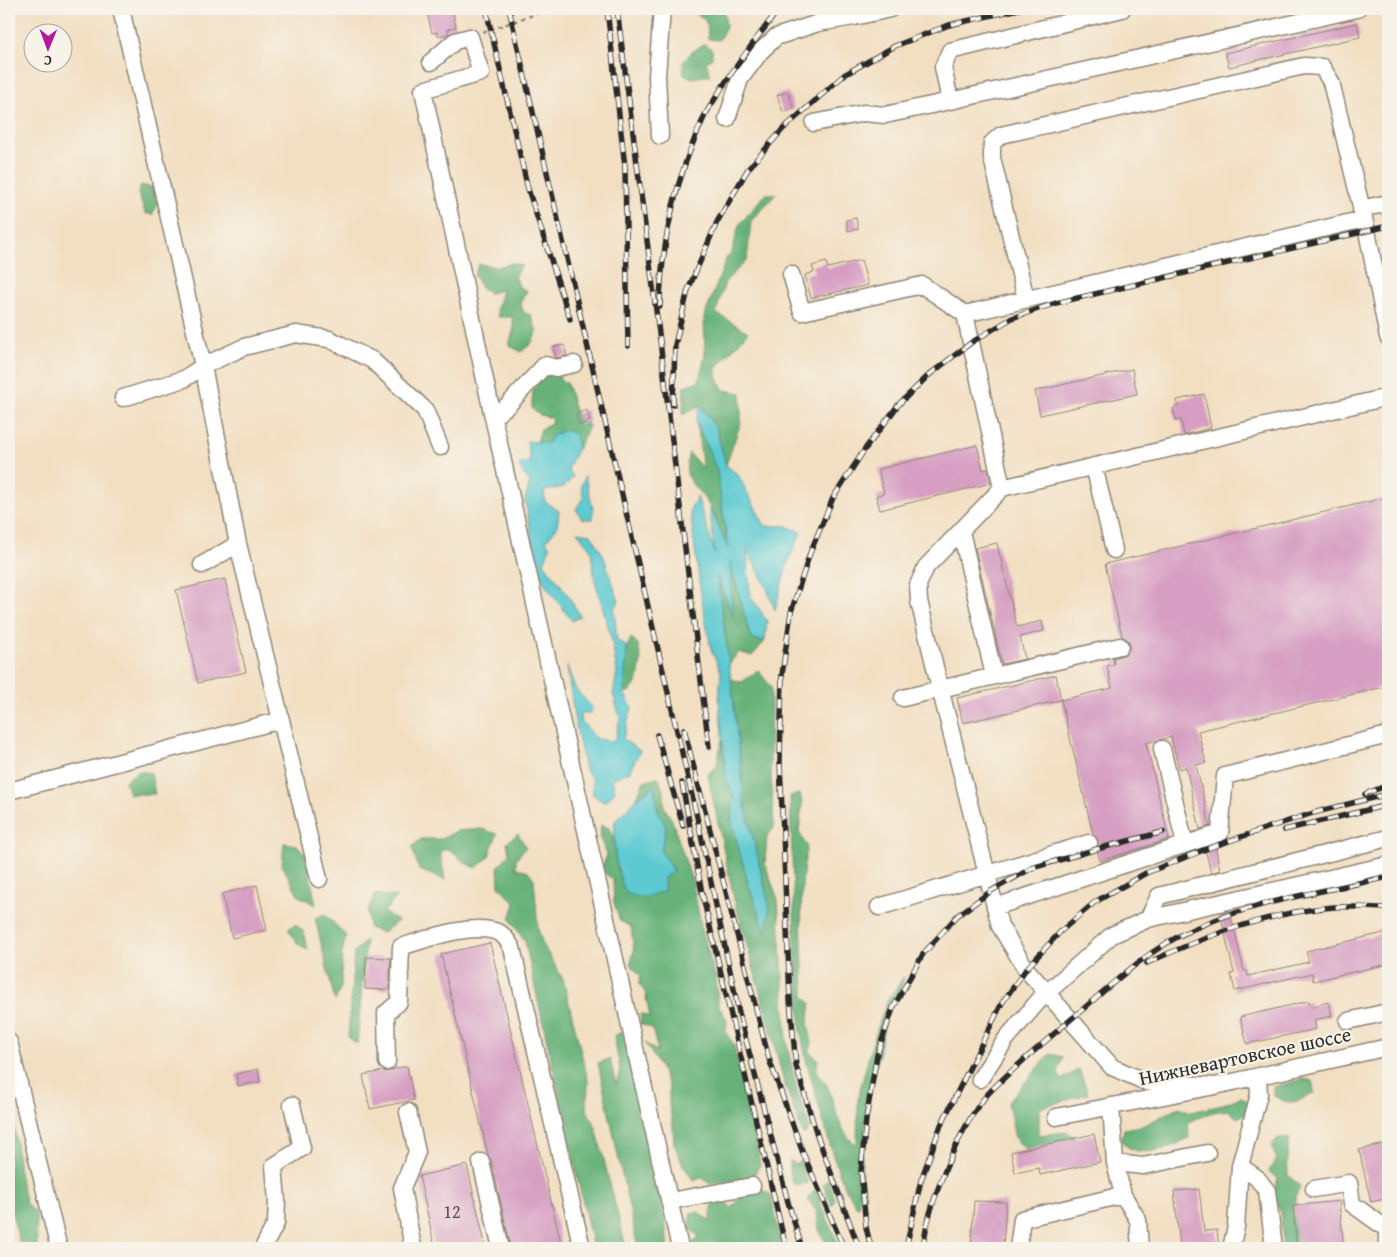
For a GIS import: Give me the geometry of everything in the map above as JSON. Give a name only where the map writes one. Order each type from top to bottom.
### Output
[{"type":"street","points":[[121,9],[203,366],[238,544],[319,879]]},
{"type":"street","points":[[660,136],[657,76],[662,9]]},
{"type":"street","points":[[727,119],[740,79],[761,51],[776,37],[818,23],[890,9]]},
{"type":"street","points":[[950,101],[943,67],[950,52],[1122,9]]},
{"type":"street","points":[[814,123],[864,113],[885,115],[1357,9]]},
{"type":"street","points":[[431,62],[455,41],[470,37],[481,73],[423,90],[493,417],[680,1248]]},
{"type":"street","points":[[1026,300],[992,158],[992,143],[1001,136],[1304,66],[1322,67],[1330,82],[1362,214],[1388,337]]},
{"type":"street","points":[[965,314],[1362,214],[1388,203]]},
{"type":"street","points":[[791,274],[802,312],[922,285],[965,314],[1002,488]]},
{"type":"street","points":[[123,398],[184,379],[203,366],[244,347],[296,334],[328,339],[372,360],[425,410],[440,447]]},
{"type":"street","points":[[493,417],[508,405],[545,365],[556,368],[574,364]]},
{"type":"street","points":[[1215,1086],[1146,1082],[1112,1067],[1026,969],[1000,926],[940,688],[919,600],[918,585],[926,567],[1002,488],[1388,397]]},
{"type":"street","points":[[1094,466],[1114,550]]},
{"type":"street","points":[[961,531],[994,676]]},
{"type":"street","points":[[202,565],[238,544]]},
{"type":"street","points":[[903,698],[1120,646]]},
{"type":"street","points":[[9,790],[281,720]]},
{"type":"street","points":[[995,907],[1220,833],[1225,776],[1388,735]]},
{"type":"street","points":[[1162,749],[1185,844]]},
{"type":"street","points":[[1148,919],[1159,896],[1388,838]]},
{"type":"street","points":[[879,907],[1089,843]]},
{"type":"street","points":[[980,1079],[1006,1039],[1040,998],[1112,935],[1148,919],[1388,865]]},
{"type":"street","points":[[387,1062],[386,1014],[399,1002],[401,947],[440,935],[484,928],[502,934],[512,948],[582,1248]]},
{"type":"street","points":[[1348,1021],[1388,1012]]},
{"type":"street","points":[[9,1042],[58,1245],[57,1248]]},
{"type":"street","name":"Нижневартовское шоссе","points":[[1056,1117],[1215,1086],[1388,1047]]},
{"type":"street","points":[[1231,1248],[1236,1227],[1240,1166],[1259,1094],[1258,1076]]},
{"type":"street","points":[[263,1248],[276,1222],[277,1201],[274,1166],[302,1148],[292,1105]]},
{"type":"street","points":[[1110,1106],[1115,1163],[1123,1195],[1138,1220],[1140,1248]]},
{"type":"street","points":[[408,1112],[417,1152],[402,1188],[413,1248]]},
{"type":"street","points":[[1115,1163],[1143,1166],[1207,1153]]},
{"type":"street","points":[[480,1162],[501,1248]]},
{"type":"street","points":[[1240,1166],[1256,1178],[1267,1191],[1274,1248]]},
{"type":"street","points":[[1314,1189],[1349,1184],[1352,1204],[1388,1229],[1387,1248]]},
{"type":"street","points":[[670,1201],[752,1186]]},
{"type":"street","points":[[1018,1248],[1022,1219],[1123,1195]]},
{"type":"path","points":[[470,37],[490,28],[551,9]]},
{"type":"green space","points":[[692,9],[713,9],[713,12],[715,9],[724,9],[726,26],[719,40],[708,39],[706,22]]},
{"type":"green space","points":[[704,44],[712,49],[712,58],[706,62],[710,75],[693,78],[684,75],[683,62],[692,52]]},
{"type":"green space","points":[[141,185],[151,187],[158,204],[152,215],[145,213],[138,193]]},
{"type":"green space","points":[[766,194],[776,194],[751,221],[747,260],[725,282],[716,313],[748,332],[715,370],[723,390],[741,393],[741,422],[726,465],[716,428],[700,405],[683,415],[684,386],[699,381],[705,355],[704,318],[727,257],[732,252],[739,225]]},
{"type":"green space","points":[[513,263],[522,266],[515,275],[519,287],[527,291],[520,303],[524,313],[531,315],[537,332],[531,344],[521,352],[509,345],[514,328],[512,317],[498,317],[497,308],[502,290],[489,293],[481,288],[474,275],[479,264],[497,267]]},
{"type":"green space","points":[[548,375],[559,375],[560,380],[567,383],[579,424],[587,422],[589,427],[578,448],[575,435],[548,444],[537,442],[541,429],[552,423],[551,418],[540,415],[532,409],[533,393],[536,385]]},
{"type":"green space","points":[[696,421],[717,470],[728,551],[711,509],[688,476],[687,463],[689,453],[703,469]]},
{"type":"green space","points":[[729,559],[751,638],[765,641],[752,656],[739,652],[729,664],[716,572],[732,613]]},
{"type":"green space","points":[[631,638],[638,644],[641,660],[638,680],[631,691],[624,693],[627,647]]},
{"type":"green space","points":[[758,670],[771,687],[770,757],[774,828],[767,836],[765,864],[778,900],[787,1044],[796,1086],[810,1129],[803,1135],[783,1079],[734,899],[708,775],[717,764],[722,739],[726,778],[734,798],[731,820],[749,886],[765,930],[770,909],[744,800],[731,679],[742,682]]},
{"type":"green space","points":[[139,771],[151,773],[155,794],[129,794],[125,781]]},
{"type":"green space","points":[[658,777],[664,793],[664,807],[672,820],[692,881],[702,930],[716,979],[718,1005],[727,1020],[726,1033],[733,1043],[755,1135],[760,1165],[752,1178],[710,1184],[703,1178],[693,1180],[683,1165],[674,1144],[669,1087],[659,1065],[645,1043],[658,1052],[652,1028],[640,1024],[641,1014],[650,1017],[645,992],[638,983],[641,976],[630,964],[634,951],[631,927],[620,921],[614,903],[613,880],[601,870],[607,855],[600,839],[601,825],[609,828],[614,842],[618,873],[664,878],[673,870],[661,851],[666,827],[657,808],[654,787],[636,799],[644,781]]},
{"type":"green space","points":[[800,794],[802,803],[799,832],[807,847],[802,884],[801,921],[804,996],[811,1004],[808,1023],[812,1043],[809,1052],[818,1059],[816,1071],[830,1092],[845,1133],[857,1145],[858,1098],[870,1051],[887,1001],[904,977],[901,988],[885,1020],[879,1056],[871,1081],[862,1151],[858,1208],[845,1188],[833,1156],[806,1060],[801,1033],[795,941],[790,796]]},
{"type":"green space","points":[[482,829],[497,834],[488,858],[476,868],[465,863],[449,849],[440,851],[445,880],[419,870],[412,847],[421,839],[441,839],[457,831]]},
{"type":"green space","points":[[518,834],[526,847],[516,859],[516,868],[528,871],[534,879],[538,929],[543,945],[563,979],[588,1080],[587,1110],[596,1128],[626,1248],[593,1248],[525,942],[510,919],[515,903],[499,886],[498,867],[509,854],[507,842]]},
{"type":"green space","points":[[284,843],[297,845],[306,855],[316,905],[299,896],[282,865]]},
{"type":"green space","points":[[375,894],[397,897],[384,912],[398,921],[382,933],[369,928],[368,910]]},
{"type":"green space","points":[[325,914],[346,936],[342,953],[341,987],[335,1001],[315,918]]},
{"type":"green space","points":[[295,924],[303,931],[308,950],[298,944],[288,929]]},
{"type":"green space","points":[[366,940],[357,1044],[348,1037],[354,953]]},
{"type":"green space","points":[[623,1031],[665,1221],[668,1248],[638,1248],[598,1063],[610,1059],[616,1085],[620,1070],[614,1036]]},
{"type":"green space","points":[[1050,1054],[1063,1057],[1058,1072],[1061,1080],[1079,1069],[1088,1094],[1039,1108],[1039,1135],[1067,1132],[1076,1138],[1026,1149],[1015,1139],[1008,1102]]},
{"type":"green space","points":[[1304,1079],[1313,1081],[1314,1093],[1303,1099],[1289,1102],[1273,1095],[1273,1087]]},
{"type":"green space","points":[[9,1097],[12,1106],[20,1179],[26,1204],[36,1213],[37,1248],[21,1248],[9,1202]]},
{"type":"green space","points":[[1241,1097],[1248,1101],[1248,1113],[1237,1118],[1228,1110],[1213,1112],[1188,1122],[1189,1138],[1169,1147],[1141,1152],[1130,1149],[1121,1141],[1124,1129],[1145,1125],[1179,1107],[1191,1112],[1218,1106]]},
{"type":"green space","points":[[1278,1138],[1290,1139],[1287,1153],[1288,1175],[1300,1186],[1295,1199],[1302,1248],[1282,1248],[1281,1220],[1273,1193],[1278,1178],[1268,1171],[1277,1159],[1271,1146]]},
{"type":"green space","points":[[789,1160],[795,1165],[800,1161],[808,1184],[804,1183],[797,1186],[791,1181]]},
{"type":"green space","points":[[828,1179],[835,1199],[832,1206],[823,1184]]},
{"type":"green space","points":[[763,1190],[771,1195],[782,1248],[690,1248],[690,1245],[699,1236],[688,1228],[691,1213],[698,1212],[710,1221],[713,1202],[723,1198],[731,1209],[745,1192]]},
{"type":"green space","points":[[815,1190],[840,1248],[829,1248],[819,1230],[817,1212],[807,1198]]},
{"type":"water","points":[[700,405],[716,428],[726,465],[738,475],[765,526],[786,526],[801,532],[787,565],[775,610],[766,586],[747,550],[750,595],[767,621],[765,641],[751,639],[730,562],[732,615],[717,575],[731,679],[744,800],[770,909],[765,931],[749,886],[731,820],[734,798],[726,778],[719,700],[721,672],[711,649],[701,596],[690,510],[697,496],[715,554],[709,505],[728,548],[717,470],[696,421]]},
{"type":"water","points":[[566,430],[575,434],[578,448],[568,468],[573,477],[564,487],[544,491],[545,502],[559,511],[557,527],[546,541],[550,547],[544,563],[568,595],[580,616],[572,621],[545,585],[536,562],[525,500],[530,483],[518,465],[530,461],[527,441],[548,443],[553,435]]},
{"type":"water","points":[[585,476],[593,509],[593,519],[582,519],[576,509],[584,498],[581,487]]},
{"type":"water","points":[[577,532],[591,534],[603,555],[619,602],[614,608],[617,640],[627,647],[624,693],[632,707],[623,739],[640,751],[629,772],[612,779],[615,791],[605,803],[593,795],[592,778],[585,770],[574,716],[567,666],[576,690],[592,707],[591,714],[581,712],[580,720],[597,739],[615,741],[620,717],[613,694],[617,672],[611,637],[595,581],[591,550]]},
{"type":"water","points":[[654,786],[657,808],[666,827],[661,851],[673,871],[664,878],[664,891],[642,898],[626,893],[622,884],[614,840],[615,821],[636,799]]},
{"type":"building","points":[[426,9],[452,9],[456,27],[448,29],[448,34],[438,36],[437,32],[432,33]]},
{"type":"building","points":[[1357,23],[1360,37],[1229,67],[1225,53]]},
{"type":"building","points":[[788,92],[794,109],[783,112],[777,95]]},
{"type":"building","points":[[856,218],[858,229],[848,231],[846,220]]},
{"type":"building","points":[[861,260],[868,285],[811,298],[805,275],[814,272],[812,266],[826,262],[828,268]]},
{"type":"building","points":[[564,345],[567,355],[556,358],[553,347]]},
{"type":"building","points":[[1132,369],[1137,394],[1040,415],[1035,391]]},
{"type":"building","points":[[1204,394],[1211,428],[1184,435],[1181,420],[1176,421],[1173,408],[1178,406],[1177,400]]},
{"type":"building","points":[[587,410],[590,421],[579,425],[576,414]]},
{"type":"building","points":[[977,445],[983,470],[988,469],[991,483],[880,510],[876,496],[884,493],[878,469]]},
{"type":"building","points":[[1388,497],[1388,686],[1198,731],[1206,763],[1196,765],[1210,826],[1200,829],[1186,767],[1179,769],[1171,737],[1146,743],[1169,839],[1100,861],[1097,849],[1099,841],[1093,834],[1061,700],[1112,688],[1107,666],[1114,664],[1113,658],[1126,654],[1129,649],[1130,644],[1128,640],[1122,636],[1105,564]]},
{"type":"building","points":[[997,543],[1017,627],[1042,621],[1044,631],[1020,637],[1025,659],[1002,664],[975,548]]},
{"type":"building","points":[[225,579],[246,672],[198,683],[176,590]]},
{"type":"building","points":[[1056,675],[1061,700],[963,723],[957,698]]},
{"type":"building","points":[[1215,845],[1220,870],[1211,873],[1205,848]]},
{"type":"building","points":[[257,885],[267,930],[232,938],[222,894]]},
{"type":"building","points":[[1230,911],[1244,971],[1247,971],[1248,976],[1309,962],[1306,951],[1388,932],[1388,964],[1313,981],[1312,973],[1235,991],[1231,974],[1234,973],[1220,913]]},
{"type":"building","points":[[490,943],[562,1248],[511,1248],[491,1160],[488,1155],[441,954]]},
{"type":"building","points":[[366,957],[391,958],[389,990],[365,989]]},
{"type":"building","points":[[1309,1001],[1311,1007],[1328,1002],[1332,1016],[1314,1020],[1316,1029],[1247,1044],[1240,1017]]},
{"type":"building","points":[[407,1066],[414,1100],[370,1109],[363,1075],[383,1071],[388,1072]]},
{"type":"building","points":[[258,1069],[260,1082],[238,1086],[236,1074]]},
{"type":"building","points":[[1094,1134],[1100,1162],[1040,1175],[1039,1168],[1015,1173],[1011,1152]]},
{"type":"building","points":[[1388,1143],[1388,1198],[1371,1202],[1359,1150]]},
{"type":"building","points":[[467,1165],[486,1248],[435,1248],[419,1176]]},
{"type":"building","points":[[1199,1189],[1204,1231],[1217,1230],[1219,1248],[1180,1248],[1174,1191]]},
{"type":"building","points":[[974,1201],[1006,1202],[1003,1248],[971,1248]]},
{"type":"building","points":[[1339,1201],[1344,1248],[1297,1248],[1293,1206]]},
{"type":"railway","points":[[486,9],[528,189],[570,319]]},
{"type":"railway","points":[[509,9],[697,817],[740,1017],[788,1202],[802,1248]]},
{"type":"railway","points":[[607,9],[625,167],[628,346]]},
{"type":"railway","points":[[617,9],[660,341],[709,747]]},
{"type":"railway","points":[[660,306],[664,257],[672,208],[695,137],[705,115],[721,89],[779,9]]},
{"type":"railway","points":[[673,405],[675,345],[688,290],[717,222],[748,169],[783,129],[844,75],[895,46],[949,25],[1019,9]]},
{"type":"railway","points":[[859,1248],[817,1135],[796,1066],[790,1000],[780,762],[782,675],[791,612],[810,553],[833,498],[865,449],[899,404],[929,375],[972,342],[1012,318],[1056,303],[1388,226]]},
{"type":"railway","points":[[684,729],[769,1059],[803,1153],[844,1248]]},
{"type":"railway","points":[[657,735],[683,826]]},
{"type":"railway","points":[[682,783],[702,893],[786,1248]]},
{"type":"railway","points":[[1365,794],[1388,785]]},
{"type":"railway","points":[[906,1248],[921,1180],[941,1125],[1002,1003],[1026,969],[1061,931],[1095,902],[1146,873],[1206,849],[1267,828],[1313,813],[1388,794]]},
{"type":"railway","points":[[1284,830],[1388,805]]},
{"type":"railway","points":[[871,1248],[866,1227],[861,1171],[866,1119],[877,1055],[893,1008],[923,954],[957,916],[991,891],[1032,868],[1163,832]]},
{"type":"railway","points":[[923,1248],[931,1210],[946,1168],[975,1110],[986,1096],[1033,1051],[1134,966],[1161,946],[1215,920],[1263,904],[1388,877]]},
{"type":"railway","points":[[1147,963],[1215,935],[1286,914],[1334,907],[1388,908]]}]
